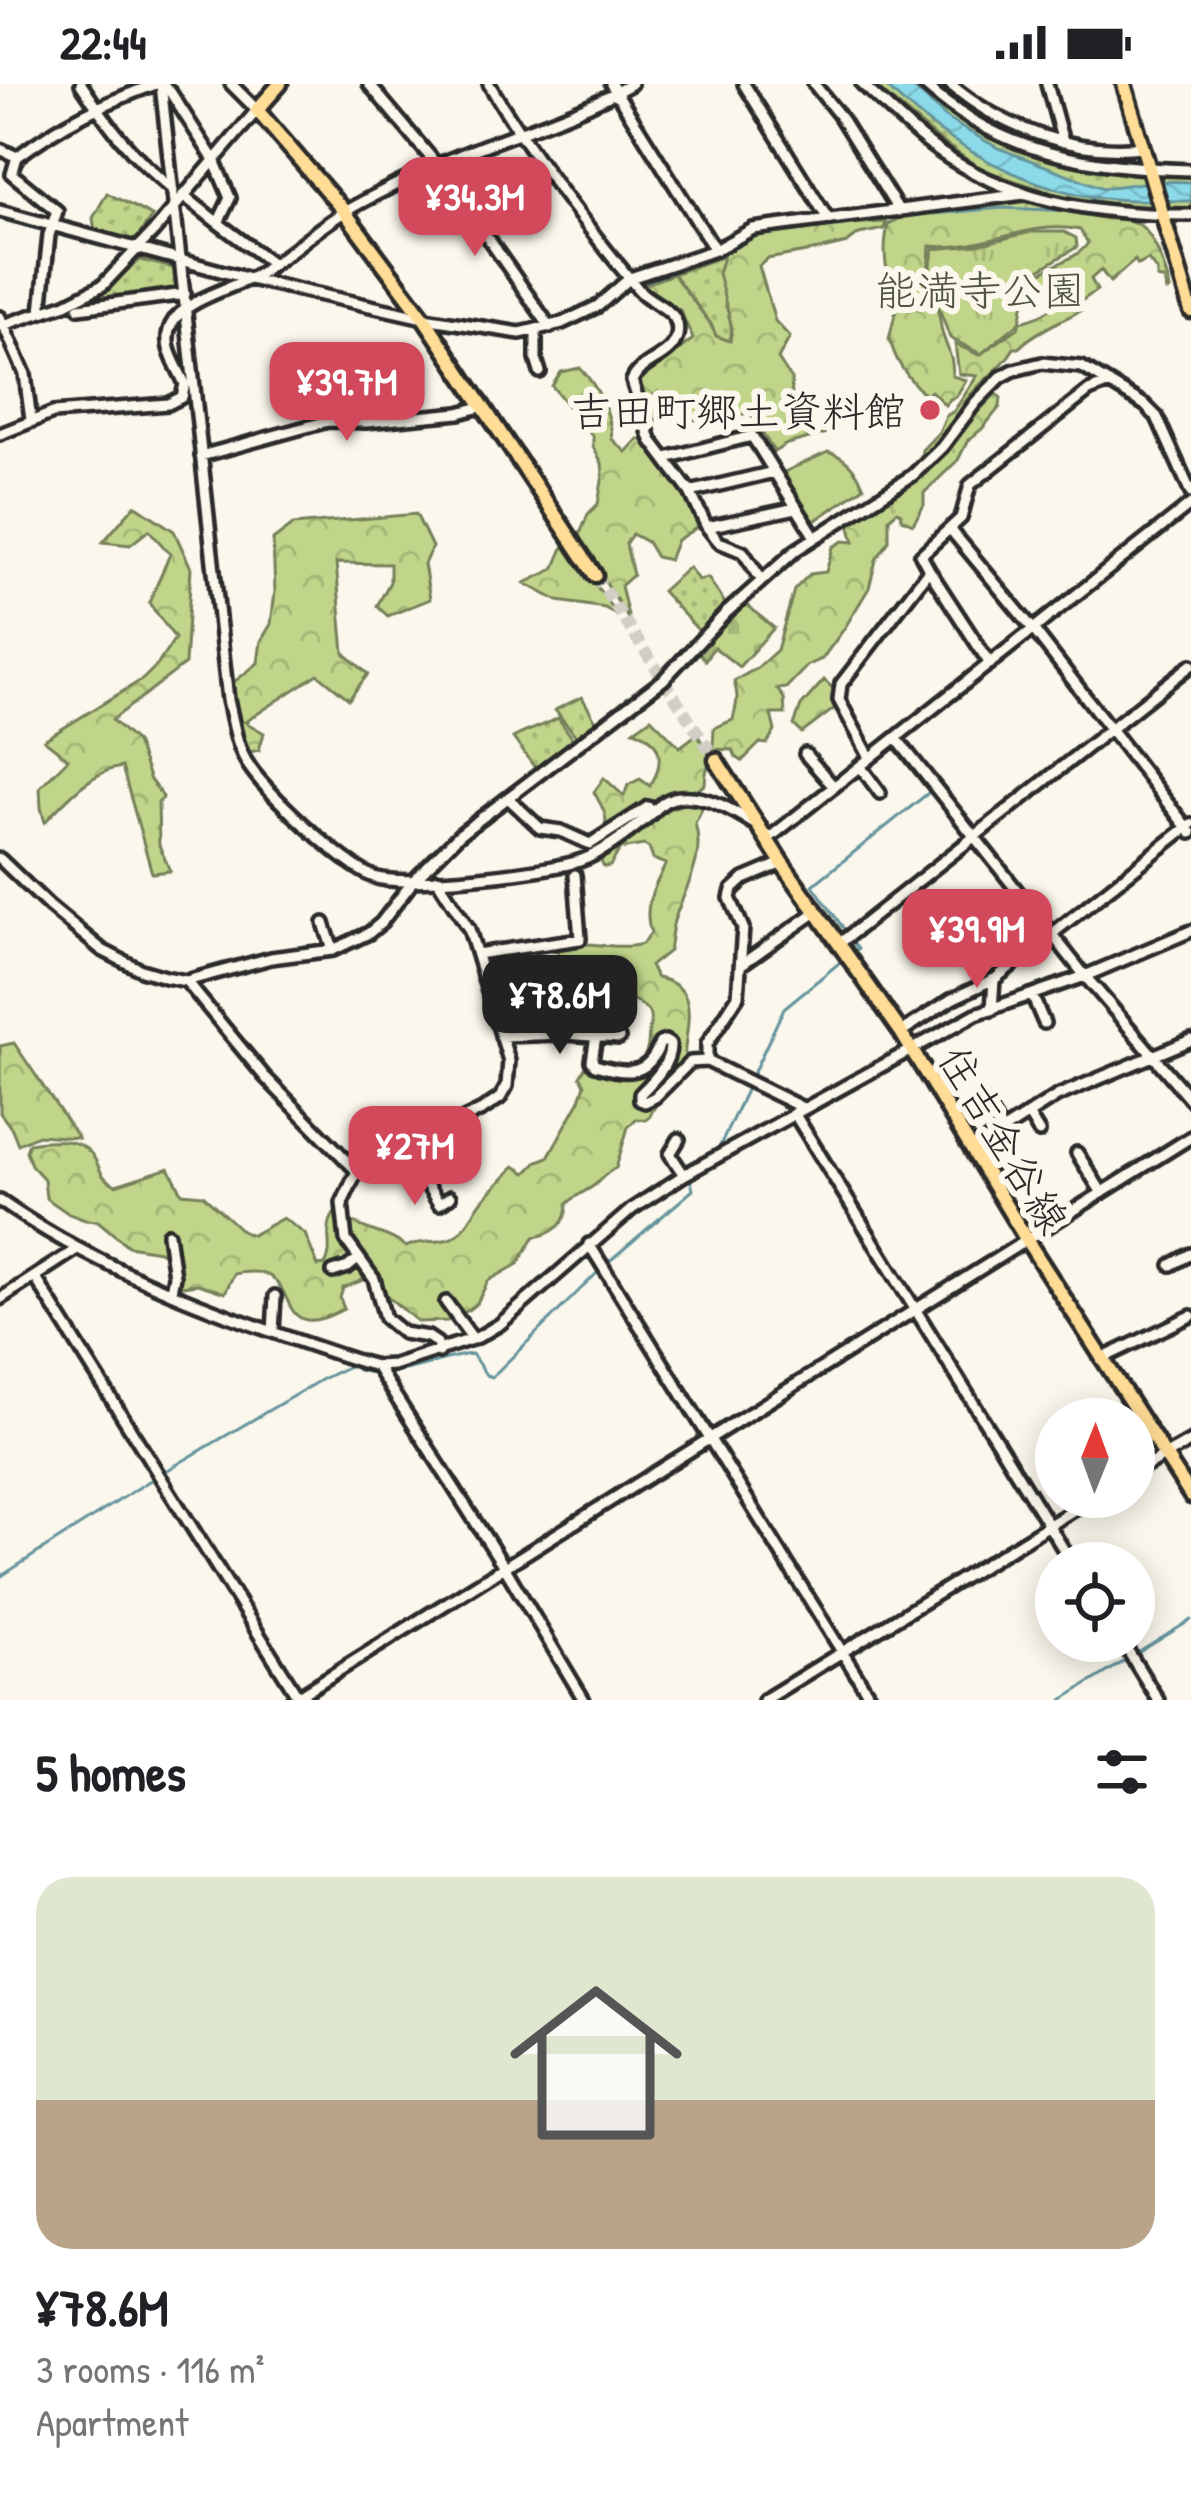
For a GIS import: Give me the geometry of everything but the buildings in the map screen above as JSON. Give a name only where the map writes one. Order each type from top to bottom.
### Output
[{"type":"main road","points":[[280,84],[257,110],[344,212],[428,324],[595,575]]},
{"type":"main road","points":[[1124,84],[1191,311]]},
{"type":"main road","name":"住吉金谷線","points":[[716,760],[816,912],[846,946],[1025,1239],[1191,1496]]},
{"type":"street","points":[[81,84],[137,160],[177,196],[273,264]]},
{"type":"street","points":[[40,312],[57,211],[12,175],[16,157],[96,106],[160,84]]},
{"type":"street","points":[[160,84],[171,93],[214,160],[230,198],[218,223]]},
{"type":"street","points":[[160,84],[177,196],[228,700],[243,756],[253,773],[360,870],[396,882],[521,872],[578,862],[593,856],[665,800],[683,796],[720,805],[764,834],[897,739],[1191,504]]},
{"type":"street","points":[[31,420],[26,374],[1,322],[85,296],[103,285],[134,253],[177,196],[257,110],[231,84]]},
{"type":"street","points":[[369,84],[437,165],[550,327]]},
{"type":"street","points":[[488,84],[518,134],[633,283],[673,315],[676,341],[635,373],[632,381],[651,440],[690,492],[707,527],[719,542],[743,552],[761,579]]},
{"type":"street","points":[[0,434],[68,410],[168,404],[182,397],[185,384],[167,339],[169,328],[186,308],[244,282],[344,212],[437,165],[631,84]]},
{"type":"street","points":[[744,84],[828,219]]},
{"type":"street","points":[[814,84],[898,211]]},
{"type":"street","points":[[862,84],[958,164],[1024,194],[1089,210],[1191,215]]},
{"type":"street","points":[[922,84],[1004,139],[1074,160],[1191,170]]},
{"type":"street","points":[[950,84],[996,116],[1064,142],[1142,147]]},
{"type":"street","points":[[1047,84],[1064,142]]},
{"type":"street","points":[[614,88],[715,250]]},
{"type":"street","points":[[0,149],[16,157]]},
{"type":"street","points":[[0,212],[244,282],[428,324],[520,333],[550,327],[598,306],[633,283],[753,229],[1024,194]]},
{"type":"street","points":[[79,308],[185,293]]},
{"type":"street","points":[[536,331],[540,372]]},
{"type":"street","points":[[0,859],[102,950],[141,970],[186,981],[271,958],[334,950],[381,923],[414,880],[459,835],[663,680],[761,579],[814,537],[913,475],[942,447],[976,402],[1014,370],[1042,363],[1082,367],[1145,405],[1156,417],[1191,493]]},
{"type":"street","points":[[989,664],[921,555],[961,518],[970,485],[1089,391],[1109,383]]},
{"type":"street","points":[[202,456],[328,421],[459,413],[484,406]]},
{"type":"street","points":[[666,458],[752,436],[814,537]]},
{"type":"street","points":[[690,492],[774,472]]},
{"type":"street","points":[[707,527],[796,508]]},
{"type":"street","points":[[901,1032],[994,979],[1190,828],[950,529]]},
{"type":"street","points":[[871,758],[839,700],[841,684],[929,570]]},
{"type":"street","points":[[846,946],[975,836],[1191,665]]},
{"type":"street","points":[[897,739],[1085,976],[1191,1100]]},
{"type":"street","points":[[805,754],[834,787]]},
{"type":"street","points":[[860,766],[880,793]]},
{"type":"street","points":[[508,798],[539,828],[590,844],[648,807],[652,813]]},
{"type":"street","points":[[707,1061],[707,1044],[738,996],[743,928],[731,890],[743,879],[782,863]]},
{"type":"street","points":[[476,954],[580,939],[575,875]]},
{"type":"street","points":[[437,879],[470,929],[509,1061],[507,1086],[500,1098],[357,1171],[342,1203],[346,1240],[374,1279],[385,1318],[403,1333],[428,1337],[439,1352]]},
{"type":"street","points":[[727,963],[732,968],[742,966],[816,912]]},
{"type":"street","points":[[324,923],[334,950]]},
{"type":"street","points":[[379,1370],[473,1340],[500,1324],[632,1209],[798,1110],[976,1015],[1191,931]]},
{"type":"street","points":[[992,1010],[994,979]]},
{"type":"street","points":[[186,981],[265,1077],[357,1171]]},
{"type":"street","points":[[1032,995],[1044,1023]]},
{"type":"street","points":[[716,1004],[729,1011]]},
{"type":"street","points":[[501,1036],[620,1038]]},
{"type":"street","points":[[596,1036],[592,1060],[616,1071],[641,1070],[655,1058],[660,1043],[670,1044],[656,1077],[640,1094],[645,1102],[690,1062],[707,1061],[798,1110],[1059,1542]]},
{"type":"street","points":[[972,1150],[1057,1096],[1191,1040]]},
{"type":"street","points":[[616,1058],[616,1071]]},
{"type":"street","points":[[985,1103],[1002,1131]]},
{"type":"street","points":[[1028,1114],[1039,1132]]},
{"type":"street","points":[[35,1277],[297,1699],[1191,1137]]},
{"type":"street","points":[[679,1139],[670,1154],[687,1173]]},
{"type":"street","points":[[403,1147],[439,1204],[450,1197]]},
{"type":"street","points":[[1077,1153],[1102,1192]]},
{"type":"street","points":[[0,1201],[77,1249],[171,1291],[379,1370],[584,1700]]},
{"type":"street","points":[[168,1234],[174,1276],[171,1291]]},
{"type":"street","points":[[589,1244],[872,1700]]},
{"type":"street","points":[[0,1299],[77,1249]]},
{"type":"street","points":[[1172,1265],[1191,1254]]},
{"type":"street","points":[[333,1272],[359,1258]]},
{"type":"street","points":[[273,1332],[275,1297]]},
{"type":"street","points":[[446,1302],[473,1340]]},
{"type":"street","points":[[1101,1359],[1191,1316]]},
{"type":"street","points":[[1155,1460],[1191,1441]]},
{"type":"street","points":[[764,1700],[1062,1518]]},
{"type":"street","points":[[1135,1662],[1158,1700]]},
{"type":"green space","points":[[872,84],[923,84],[1013,142],[1104,171],[1191,172],[1191,210],[1094,207],[980,169]]},
{"type":"green space","points":[[107,193],[152,216],[136,239],[125,241],[95,232],[93,218]]},
{"type":"green space","points":[[1007,201],[1138,224],[1155,244],[1170,290],[1148,260],[1138,265],[1135,260],[1110,282],[1101,270],[1091,279],[1097,290],[1077,304],[1080,311],[1014,348],[966,400],[931,451],[899,480],[977,376],[959,374],[955,344],[979,355],[1020,322],[1052,308],[1066,291],[1055,286],[1029,299],[1031,279],[1088,243],[1080,230],[1061,228],[950,247],[930,246],[927,290],[938,312],[952,376],[966,380],[945,405],[914,383],[889,339],[897,306],[908,297],[898,300],[901,294],[887,271],[888,225],[905,214]]},
{"type":"green space","points":[[886,222],[884,229],[859,234],[847,243],[767,259],[759,266],[775,321],[790,337],[778,359],[791,379],[793,413],[824,434],[774,452],[750,413],[679,421],[658,392],[653,396],[659,416],[651,426],[640,380],[693,339],[680,310],[643,285],[673,274],[716,336],[730,341],[732,328],[718,273],[726,248],[754,232]]},
{"type":"green space","name":"能満寺公園","points":[[1031,232],[1064,232],[1076,238],[1077,247],[1029,276],[1020,322],[981,354],[950,338],[929,281],[933,249],[978,245]]},
{"type":"green space","points":[[724,256],[721,278],[731,341],[717,338],[673,274]]},
{"type":"green space","points":[[140,260],[178,269],[181,288],[90,300]]},
{"type":"green space","points":[[580,368],[602,401],[612,439],[626,452],[638,439],[647,442],[688,497],[701,525],[677,540],[669,560],[656,557],[647,542],[632,534],[626,544],[633,575],[621,586],[629,620],[580,534],[598,504],[602,463],[593,437],[552,386],[561,372]]},
{"type":"green space","points":[[996,393],[1000,407],[968,440],[958,460],[924,493],[924,505],[913,524],[897,511],[889,518],[889,541],[876,560],[869,588],[822,659],[808,665],[786,688],[777,689],[784,698],[785,714],[771,714],[775,731],[767,744],[760,743],[742,761],[733,750],[713,749],[714,728],[733,720],[734,681],[777,650],[794,590],[810,574],[826,572],[833,547],[854,542],[851,515],[921,469],[975,406],[983,407]]},
{"type":"green space","points":[[828,452],[850,465],[864,487],[810,524],[780,474]]},
{"type":"green space","points":[[135,505],[174,531],[191,568],[185,664],[112,720],[136,742],[150,780],[163,797],[158,803],[159,845],[170,871],[152,873],[122,767],[90,780],[45,822],[40,787],[68,759],[44,740],[143,679],[175,638],[149,603],[170,554],[149,530],[130,545],[103,542]]},
{"type":"green space","points":[[416,514],[432,547],[424,564],[430,599],[388,616],[377,606],[390,582],[390,564],[336,563],[344,653],[368,674],[349,699],[318,674],[245,722],[264,733],[259,750],[246,753],[230,685],[258,663],[261,641],[271,624],[273,540],[293,525]]},
{"type":"green space","points":[[566,541],[617,616],[605,608],[558,601],[525,583],[554,569]]},
{"type":"green space","points":[[689,567],[698,580],[708,578],[726,605],[700,632],[662,591]]},
{"type":"green space","points":[[740,599],[774,628],[739,667],[714,647],[705,660],[697,650]]},
{"type":"green space","points":[[824,680],[835,690],[839,705],[802,733],[794,725],[801,706]]},
{"type":"green space","points":[[582,697],[598,725],[579,740],[555,710]]},
{"type":"green space","points":[[558,718],[573,739],[535,768],[513,738]]},
{"type":"green space","points":[[651,718],[680,747],[697,734],[713,761],[705,784],[688,798],[594,838],[581,837],[598,832],[605,824],[594,792],[604,778],[624,796],[628,785],[640,779],[650,786],[658,769],[656,746],[634,730]]},
{"type":"green space","points":[[684,804],[703,807],[695,823],[696,861],[674,921],[669,951],[650,966],[657,978],[670,982],[685,996],[684,1064],[650,1116],[628,1127],[616,1168],[570,1201],[558,1227],[534,1237],[518,1264],[488,1281],[477,1303],[467,1311],[447,1321],[418,1322],[381,1291],[363,1265],[363,1280],[343,1288],[344,1309],[307,1320],[298,1316],[267,1275],[234,1274],[225,1293],[198,1284],[181,1286],[175,1261],[159,1251],[128,1246],[98,1221],[69,1214],[46,1198],[44,1179],[26,1151],[29,1143],[64,1141],[87,1150],[103,1175],[116,1185],[169,1168],[182,1193],[203,1195],[243,1232],[252,1235],[283,1218],[305,1234],[318,1266],[328,1258],[330,1224],[337,1210],[349,1229],[351,1221],[406,1247],[457,1235],[514,1166],[526,1173],[548,1157],[580,1100],[585,1084],[580,1076],[585,1068],[631,1063],[646,1053],[650,1015],[629,998],[581,981],[561,1009],[555,1009],[558,950],[577,944],[642,944],[651,933],[649,906],[666,864],[653,859],[644,845],[620,849],[610,866],[604,867],[600,860],[635,831],[650,825],[658,812]]},
{"type":"green space","points":[[14,1043],[78,1138],[38,1135],[18,1144],[0,1113],[0,1046]]},
{"type":"water","points":[[883,84],[909,84],[949,120],[998,148],[1103,188],[1191,182],[1191,201],[1099,197],[1017,175],[969,150]]},
{"type":"waterway","points":[[1086,203],[1097,196]]},
{"type":"waterway","points":[[933,214],[1002,208],[1073,211]]},
{"type":"waterway","points":[[437,328],[529,340],[600,312],[630,287],[727,252],[757,236],[924,214]]},
{"type":"waterway","points":[[0,219],[177,266]]},
{"type":"waterway","points":[[186,268],[235,282]]},
{"type":"waterway","points":[[244,285],[422,324]]},
{"type":"waterway","points":[[851,953],[858,949],[813,885],[932,790]]},
{"type":"waterway","points":[[751,1078],[784,1008],[844,959]]},
{"type":"waterway","points":[[687,1168],[720,1146],[747,1088]]},
{"type":"waterway","points":[[606,1264],[693,1190],[690,1177]]},
{"type":"waterway","points":[[358,1370],[401,1371],[472,1354],[492,1377],[599,1271]]},
{"type":"waterway","points":[[0,1577],[149,1481],[347,1367]]},
{"type":"waterway","points":[[1155,1642],[1191,1620]]},
{"type":"waterway","points":[[1062,1700],[1123,1662]]},
{"type":"tunnel","points":[[595,575],[716,760]]},
{"type":"place","name":"吉田町郷土資料館","points":[[930,410]]}]
